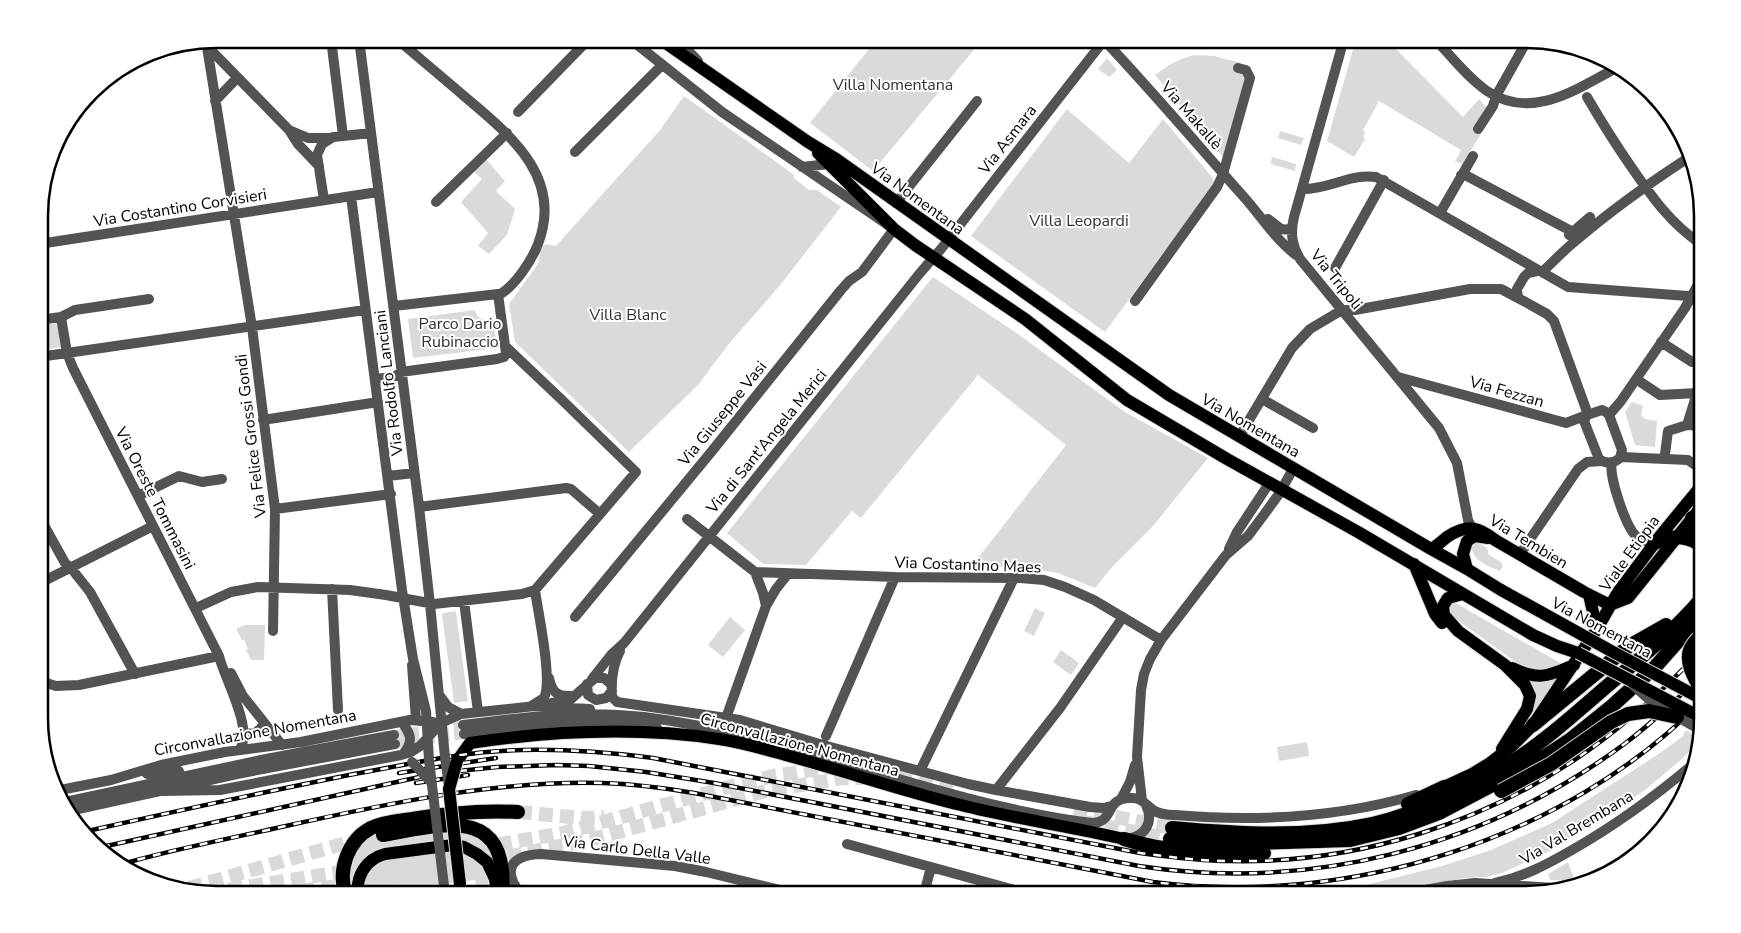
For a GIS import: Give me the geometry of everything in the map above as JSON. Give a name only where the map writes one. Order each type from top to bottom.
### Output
[{"type":"highway","points":[[1692,518],[1694,534]]},
{"type":"highway","points":[[1655,543],[1677,538],[1687,538],[1694,541]]},
{"type":"highway","points":[[1533,725],[1630,646],[1660,630],[1694,601]]},
{"type":"highway","points":[[1201,830],[1271,834],[1339,829],[1379,822],[1430,804],[1485,778],[1523,755],[1585,705],[1680,622],[1694,607]]},
{"type":"highway","points":[[1439,813],[1511,776],[1560,747],[1612,706],[1661,660],[1694,623]]},
{"type":"highway","points":[[1124,839],[1139,844],[1172,848],[1245,853],[1290,851],[1331,846],[1399,828],[1501,791],[1551,764],[1620,717],[1643,711],[1677,717]]},
{"type":"highway","points":[[1350,840],[1255,844],[1171,833],[1317,824],[1349,820],[1397,808],[1444,787]]},
{"type":"highway","points":[[345,886],[343,872],[348,852],[360,837],[372,828],[386,823],[442,814],[487,810],[518,812]]},
{"type":"highway","points":[[384,835],[424,828],[460,826],[480,830],[494,842],[500,855],[502,886]]},
{"type":"main road","name":"Via Nomentana","points":[[673,48],[808,142],[836,159],[1169,395],[1431,550],[1467,568],[1501,590],[1694,695]]},
{"type":"main road","name":"Via Nomentana","points":[[808,142],[894,229],[1025,319],[1128,400],[1226,459],[1414,564],[1540,639],[1578,653],[1628,680],[1694,722]]},
{"type":"main road","name":"Viale Etiopia","points":[[1610,604],[1655,543],[1694,495]]},
{"type":"main road","name":"Viale Etiopia","points":[[1610,604],[1628,598],[1694,516]]},
{"type":"main road","name":"Via Tembien","points":[[1467,529],[1482,530],[1490,539],[1520,554],[1589,595],[1610,604]]},
{"type":"main road","points":[[1431,550],[1450,536],[1467,529]]},
{"type":"main road","points":[[1467,568],[1463,554],[1467,541],[1475,536],[1490,539]]},
{"type":"main road","points":[[1414,564],[1437,617],[1446,626],[1458,632],[1505,665],[1524,674],[1537,676],[1550,674],[1574,665]]},
{"type":"main road","points":[[1458,632],[1444,615],[1442,608],[1448,598],[1463,594]]},
{"type":"main road","points":[[1589,595],[1597,629]]},
{"type":"main road","points":[[1444,787],[1472,774],[1497,758],[1533,725],[1597,629],[1610,604]]},
{"type":"main road","points":[[1694,642],[1690,646],[1688,658],[1694,676]]},
{"type":"main road","points":[[1497,758],[1527,710],[1530,699],[1525,685],[1505,665]]},
{"type":"main road","points":[[461,886],[449,789],[451,759],[466,734]]},
{"type":"main road","name":"Circonvallazione Nomentana","points":[[466,734],[660,734],[719,739],[784,755],[968,807],[1124,839]]},
{"type":"main road","points":[[358,886],[359,876],[374,858],[385,854],[457,845],[473,851],[486,862],[495,879],[496,886]]},
{"type":"street","name":"Via Felice Grossi Gondi","points":[[205,48],[252,326],[275,509],[273,631]]},
{"type":"street","points":[[208,48],[289,130],[298,144],[319,166]]},
{"type":"street","points":[[332,48],[338,137]]},
{"type":"street","name":"Via Rodolfo Lanciani","points":[[359,48],[419,507],[441,723],[451,759]]},
{"type":"street","points":[[394,306],[495,293],[499,295],[504,292],[534,254],[541,235],[545,212],[542,191],[535,169],[523,151],[507,133],[408,48]]},
{"type":"street","points":[[518,112],[580,48]]},
{"type":"street","name":"Via Nomentana","points":[[641,48],[709,102],[802,168],[894,229]]},
{"type":"street","name":"Via Nomentana","points":[[685,48],[709,73]]},
{"type":"street","name":"Via Asmara","points":[[934,258],[1098,48]]},
{"type":"street","name":"Via Makallè","points":[[1113,48],[1257,211],[1277,238],[1300,259]]},
{"type":"street","name":"Via Tripoli","points":[[1341,48],[1292,230],[1294,248],[1300,259],[1439,428],[1451,450],[1460,475],[1467,529]]},
{"type":"street","points":[[1444,48],[1472,78],[1496,96],[1519,102],[1549,101],[1565,96],[1610,71]]},
{"type":"street","points":[[1478,129],[1493,106],[1496,96],[1523,48]]},
{"type":"street","points":[[575,152],[662,65]]},
{"type":"street","points":[[1135,301],[1217,187],[1224,174],[1250,78],[1246,70],[1238,68]]},
{"type":"street","points":[[215,102],[237,78]]},
{"type":"street","points":[[1587,97],[1603,125],[1645,187],[1673,223],[1694,239]]},
{"type":"street","points":[[896,203],[977,101]]},
{"type":"street","points":[[289,130],[308,138],[371,133]]},
{"type":"street","points":[[436,202],[507,133]]},
{"type":"street","points":[[324,200],[317,155],[324,141],[338,137]]},
{"type":"street","points":[[1440,213],[1473,156]]},
{"type":"street","points":[[1518,298],[1517,290],[1526,274],[1532,271],[1541,272],[1572,243],[1645,187],[1685,160]]},
{"type":"street","points":[[802,168],[829,164]]},
{"type":"street","points":[[1461,175],[1467,176],[1570,234],[1590,217]]},
{"type":"street","points":[[1302,189],[1315,189],[1342,180],[1374,176],[1384,180],[1566,286],[1694,296]]},
{"type":"street","points":[[1335,268],[1384,180]]},
{"type":"street","points":[[854,190],[861,208]]},
{"type":"street","name":"Via Costantino Corvisieri","points":[[48,243],[378,192]]},
{"type":"street","name":"Via Rodolfo Lanciani","points":[[351,196],[413,659]]},
{"type":"street","name":"Via Makallè","points":[[1257,211],[1280,229],[1292,230]]},
{"type":"street","name":"Via Giuseppe Vasi","points":[[575,618],[841,290],[849,281],[864,270],[894,229]]},
{"type":"street","name":"Via di Sant'Angela Merici","points":[[590,681],[624,643],[934,258]]},
{"type":"street","points":[[1240,437],[1285,358],[1295,344],[1315,326],[1342,310],[1355,310],[1450,291],[1483,288],[1510,289],[1514,286],[1524,268],[1520,258]]},
{"type":"street","points":[[1501,289],[1550,317],[1555,324],[1586,408],[1585,424],[1597,456],[1612,460]]},
{"type":"street","points":[[374,379],[394,377],[401,372],[501,358],[505,355],[506,347],[499,295]]},
{"type":"street","points":[[48,319],[61,317],[75,310],[149,299]]},
{"type":"street","points":[[1609,415],[1694,299]]},
{"type":"street","points":[[1355,326],[1358,313],[1370,306]]},
{"type":"street","points":[[48,356],[365,310]]},
{"type":"street","name":"Via Oreste Tommasini","points":[[61,317],[67,353],[219,656],[227,666],[239,697]]},
{"type":"street","points":[[1661,342],[1694,362]]},
{"type":"street","points":[[196,608],[236,590],[254,587],[332,589],[404,598],[430,604],[526,593],[535,590],[636,472],[506,347]]},
{"type":"street","name":"Via Fezzan","points":[[1398,377],[1566,423],[1587,415]]},
{"type":"street","points":[[1636,379],[1660,395],[1694,390]]},
{"type":"street","points":[[1413,396],[1423,389],[1433,386]]},
{"type":"street","points":[[1262,399],[1313,428]]},
{"type":"street","points":[[263,420],[378,402]]},
{"type":"street","points":[[1687,425],[1694,404]]},
{"type":"street","points":[[1587,415],[1602,410],[1609,415],[1622,450],[1612,460],[1612,474],[1629,526],[1638,538],[1655,543]]},
{"type":"street","points":[[1665,454],[1668,431],[1687,425],[1694,426]]},
{"type":"street","points":[[1520,554],[1578,470],[1587,462],[1612,460],[1688,460],[1694,464]]},
{"type":"street","points":[[1121,799],[1130,782],[1137,757],[1143,679],[1150,659],[1161,640],[1226,555],[1248,536],[1282,489],[1293,469]]},
{"type":"street","points":[[388,476],[414,473]]},
{"type":"street","points":[[138,496],[179,476],[202,482],[222,479]]},
{"type":"street","points":[[1226,555],[1237,532],[1270,482]]},
{"type":"street","points":[[419,507],[566,488],[571,489],[600,514]]},
{"type":"street","points":[[275,509],[391,494]]},
{"type":"street","points":[[1254,508],[1260,511],[1263,516]]},
{"type":"street","points":[[687,519],[755,572],[766,606]]},
{"type":"street","points":[[48,579],[153,526]]},
{"type":"street","points":[[48,532],[65,563],[94,598],[135,674]]},
{"type":"street","name":"Via Costantino Maes","points":[[755,572],[1033,579],[1058,584],[1090,598],[1161,640]]},
{"type":"street","points":[[726,718],[766,606],[788,574]]},
{"type":"street","points":[[826,736],[895,577]]},
{"type":"street","points":[[920,771],[1014,578]]},
{"type":"street","points":[[332,589],[338,710]]},
{"type":"street","points":[[535,590],[546,665],[555,693],[561,696],[574,696]]},
{"type":"street","points":[[464,601],[478,712]]},
{"type":"street","points":[[996,790],[1060,708],[1124,617]]},
{"type":"street","name":"Via di Sant'Angela Merici","points":[[612,688],[614,664],[624,643]]},
{"type":"street","points":[[48,683],[71,686],[219,656]]},
{"type":"street","points":[[413,659],[412,674],[416,720]]},
{"type":"street","points":[[413,659],[423,692],[431,782],[444,886]]},
{"type":"street","points":[[535,706],[545,696],[546,665]]},
{"type":"street","name":"Circonvallazione Nomentana","points":[[590,681],[604,678],[612,688],[613,699],[619,702],[756,724],[822,745],[996,790],[1090,807],[1104,808],[1112,806]]},
{"type":"street","name":"Via Nomentana","points":[[1628,680],[1648,699],[1677,717],[1694,723]]},
{"type":"street","points":[[590,681],[588,695],[596,700],[606,698],[612,688]]},
{"type":"street","points":[[162,791],[220,790],[403,754],[416,749],[427,740],[433,730],[441,723],[462,714],[565,701],[574,696],[590,681]]},
{"type":"street","points":[[439,696],[448,707],[462,714]]},
{"type":"street","points":[[239,697],[282,745]]},
{"type":"street","points":[[239,697],[244,733],[244,742],[239,750]]},
{"type":"street","points":[[535,706],[616,712],[642,717]]},
{"type":"street","points":[[462,714],[457,724],[457,733],[463,741],[466,734]]},
{"type":"street","name":"Circonvallazione Nomentana","points":[[466,734],[536,717],[587,715],[642,717],[686,723],[763,740],[969,798],[1042,814],[1098,822],[1107,816],[1115,802],[1121,799]]},
{"type":"street","name":"Circonvallazione Nomentana","points":[[64,789],[126,777],[161,765],[239,750],[282,745],[416,720],[441,723]]},
{"type":"street","points":[[402,722],[409,732],[411,739],[403,754]]},
{"type":"street","points":[[244,733],[254,734],[264,724]]},
{"type":"street","name":"Circonvallazione Nomentana","points":[[70,801],[242,764],[395,740],[75,810]]},
{"type":"street","points":[[403,754],[431,782]]},
{"type":"street","points":[[1124,839],[1142,835],[1148,828],[1150,818],[1137,757]]},
{"type":"street","points":[[126,777],[242,764]]},
{"type":"street","name":"Via Val Brembana","points":[[1494,883],[1519,878],[1540,868],[1615,824],[1652,798],[1685,771]]},
{"type":"street","points":[[66,795],[111,780]]},
{"type":"street","points":[[1121,799],[1134,798],[1146,803],[1157,812],[1174,816],[1243,819],[1293,817],[1370,807],[1444,787]]},
{"type":"street","points":[[78,814],[106,803]]},
{"type":"street","points":[[848,844],[998,885]]},
{"type":"street","name":"Via Carlo Della Valle","points":[[515,886],[512,873],[514,862],[521,857],[533,854],[556,854],[675,866],[762,886]]},
{"type":"street","points":[[926,885],[931,867]]},
{"type":"street","points":[[1540,868],[1534,875],[1534,879],[1540,885]]},
{"type":"street","points":[[1457,885],[1494,883],[1519,885]]},
{"type":"green space","name":"Villa Nomentana","points":[[870,48],[976,48],[873,171],[810,123]]},
{"type":"green space","points":[[1353,48],[1395,48],[1463,117],[1479,99],[1486,107],[1473,129],[1481,134],[1462,164],[1455,161],[1461,150],[1379,101],[1363,130],[1365,133],[1363,137],[1365,139],[1354,157],[1327,141]]},
{"type":"green space","points":[[1196,55],[1214,56],[1241,63],[1238,71],[1245,76],[1223,157],[1155,75],[1174,62]]},
{"type":"green space","points":[[1107,58],[1117,70],[1109,77],[1098,69]]},
{"type":"green space","name":"Villa Blanc","points":[[684,96],[793,174],[794,178],[809,190],[817,190],[841,207],[781,284],[728,345],[698,385],[629,452],[515,342],[509,304],[538,264],[540,251],[545,244],[556,246],[660,130]]},
{"type":"green space","name":"Villa Leopardi","points":[[1067,109],[1129,163],[1163,119],[1213,178],[1214,184],[1105,332],[971,236]]},
{"type":"green space","points":[[1280,131],[1304,138],[1301,145],[1278,138]]},
{"type":"green space","points":[[484,157],[505,181],[496,191],[515,209],[507,235],[489,254],[478,246],[488,233],[461,202],[482,179],[472,170]]},
{"type":"green space","points":[[1272,157],[1296,164],[1295,171],[1271,164]]},
{"type":"green space","points":[[933,277],[1015,332],[1125,412],[1208,458],[1153,526],[1113,566],[1095,588],[1058,573],[1023,567],[971,567],[1066,445],[978,375],[861,518],[852,511],[806,565],[763,564],[727,533]]},
{"type":"green space","name":"Parco Dario Rubinaccio","points":[[475,310],[481,319],[493,319],[497,348],[413,358],[408,319]]},
{"type":"green space","points":[[59,323],[62,347],[48,349],[48,325]]},
{"type":"green space","points":[[1632,402],[1643,406],[1641,415],[1645,419],[1657,421],[1655,447],[1635,445],[1625,412]]},
{"type":"green space","points":[[1476,543],[1487,548],[1489,555],[1501,562],[1503,566],[1500,571],[1486,565],[1474,555],[1472,546]]},
{"type":"green space","points":[[1452,601],[1562,664],[1550,670],[1527,670],[1445,611]]},
{"type":"green space","points":[[1035,608],[1045,613],[1034,636],[1024,631]]},
{"type":"green space","points":[[455,611],[468,701],[454,703],[442,615]]},
{"type":"green space","points":[[730,617],[745,630],[723,657],[708,645]]},
{"type":"green space","points":[[245,625],[265,625],[264,660],[251,660],[244,640],[242,640],[236,629]]},
{"type":"green space","points":[[1061,650],[1079,663],[1071,675],[1053,662]]},
{"type":"green space","points":[[1560,675],[1520,733],[1531,713],[1535,700],[1534,693],[1526,679]]},
{"type":"green space","points":[[1686,730],[1692,733],[1690,750],[1683,758],[1644,791],[1550,851],[1502,873],[1486,877],[1465,878],[1426,885],[1366,885],[1442,866],[1491,850],[1552,823],[1682,737]]},
{"type":"green space","points":[[1307,742],[1309,756],[1279,761],[1277,747]]},
{"type":"green space","points":[[381,830],[383,842],[431,833],[469,832],[476,834],[487,844],[495,866],[475,846],[379,850],[358,886],[350,886],[349,864],[360,843]]},
{"type":"green space","points":[[461,852],[476,860],[484,870],[489,886],[476,886],[475,880],[431,886],[364,886],[364,880],[369,870],[377,863],[400,855]]},
{"type":"green space","points":[[1568,862],[1574,878],[1565,881],[1550,880],[1548,874]]},
{"type":"tunnel","points":[[394,735],[463,725]]},
{"type":"tunnel","points":[[395,744],[464,734]]},
{"type":"tunnel","points":[[252,886],[563,833],[732,786],[773,776],[832,767]]},
{"type":"tunnel","points":[[878,769],[960,786]]},
{"type":"tunnel","points":[[337,886],[488,861],[593,839],[766,791],[843,778],[862,778]]},
{"type":"tunnel","points":[[1074,809],[1172,828]]},
{"type":"tunnel","points":[[518,812],[582,818],[604,817]]},
{"type":"tunnel","points":[[1084,822],[1170,839]]},
{"type":"tunnel","points":[[201,885],[339,845],[383,835]]},
{"type":"railway","points":[[91,830],[349,775],[435,759],[487,752],[549,750],[612,753],[653,758],[1140,853],[1196,860],[1230,861],[1278,860],[1325,855],[1372,846],[1418,834],[1464,818],[1507,799],[1549,776],[1605,739],[1634,715],[1694,657]]},
{"type":"railway","points":[[459,771],[497,767],[556,765],[589,766],[646,772],[714,783],[1139,866],[1203,872],[1267,873],[1330,866],[1393,854],[1453,835],[1512,811],[1569,781],[1623,745],[1694,683]]},
{"type":"railway","points":[[1271,885],[1301,884],[1376,873],[1448,853],[1519,826],[1585,792],[1647,750],[1694,708]]},
{"type":"railway","points":[[399,773],[496,758]]},
{"type":"railway","points":[[416,783],[468,775]]},
{"type":"railway","points":[[107,846],[424,776]]},
{"type":"railway","points":[[130,862],[321,818],[441,795],[522,785],[603,783],[649,786],[694,793],[1153,882],[1201,885]]}]
